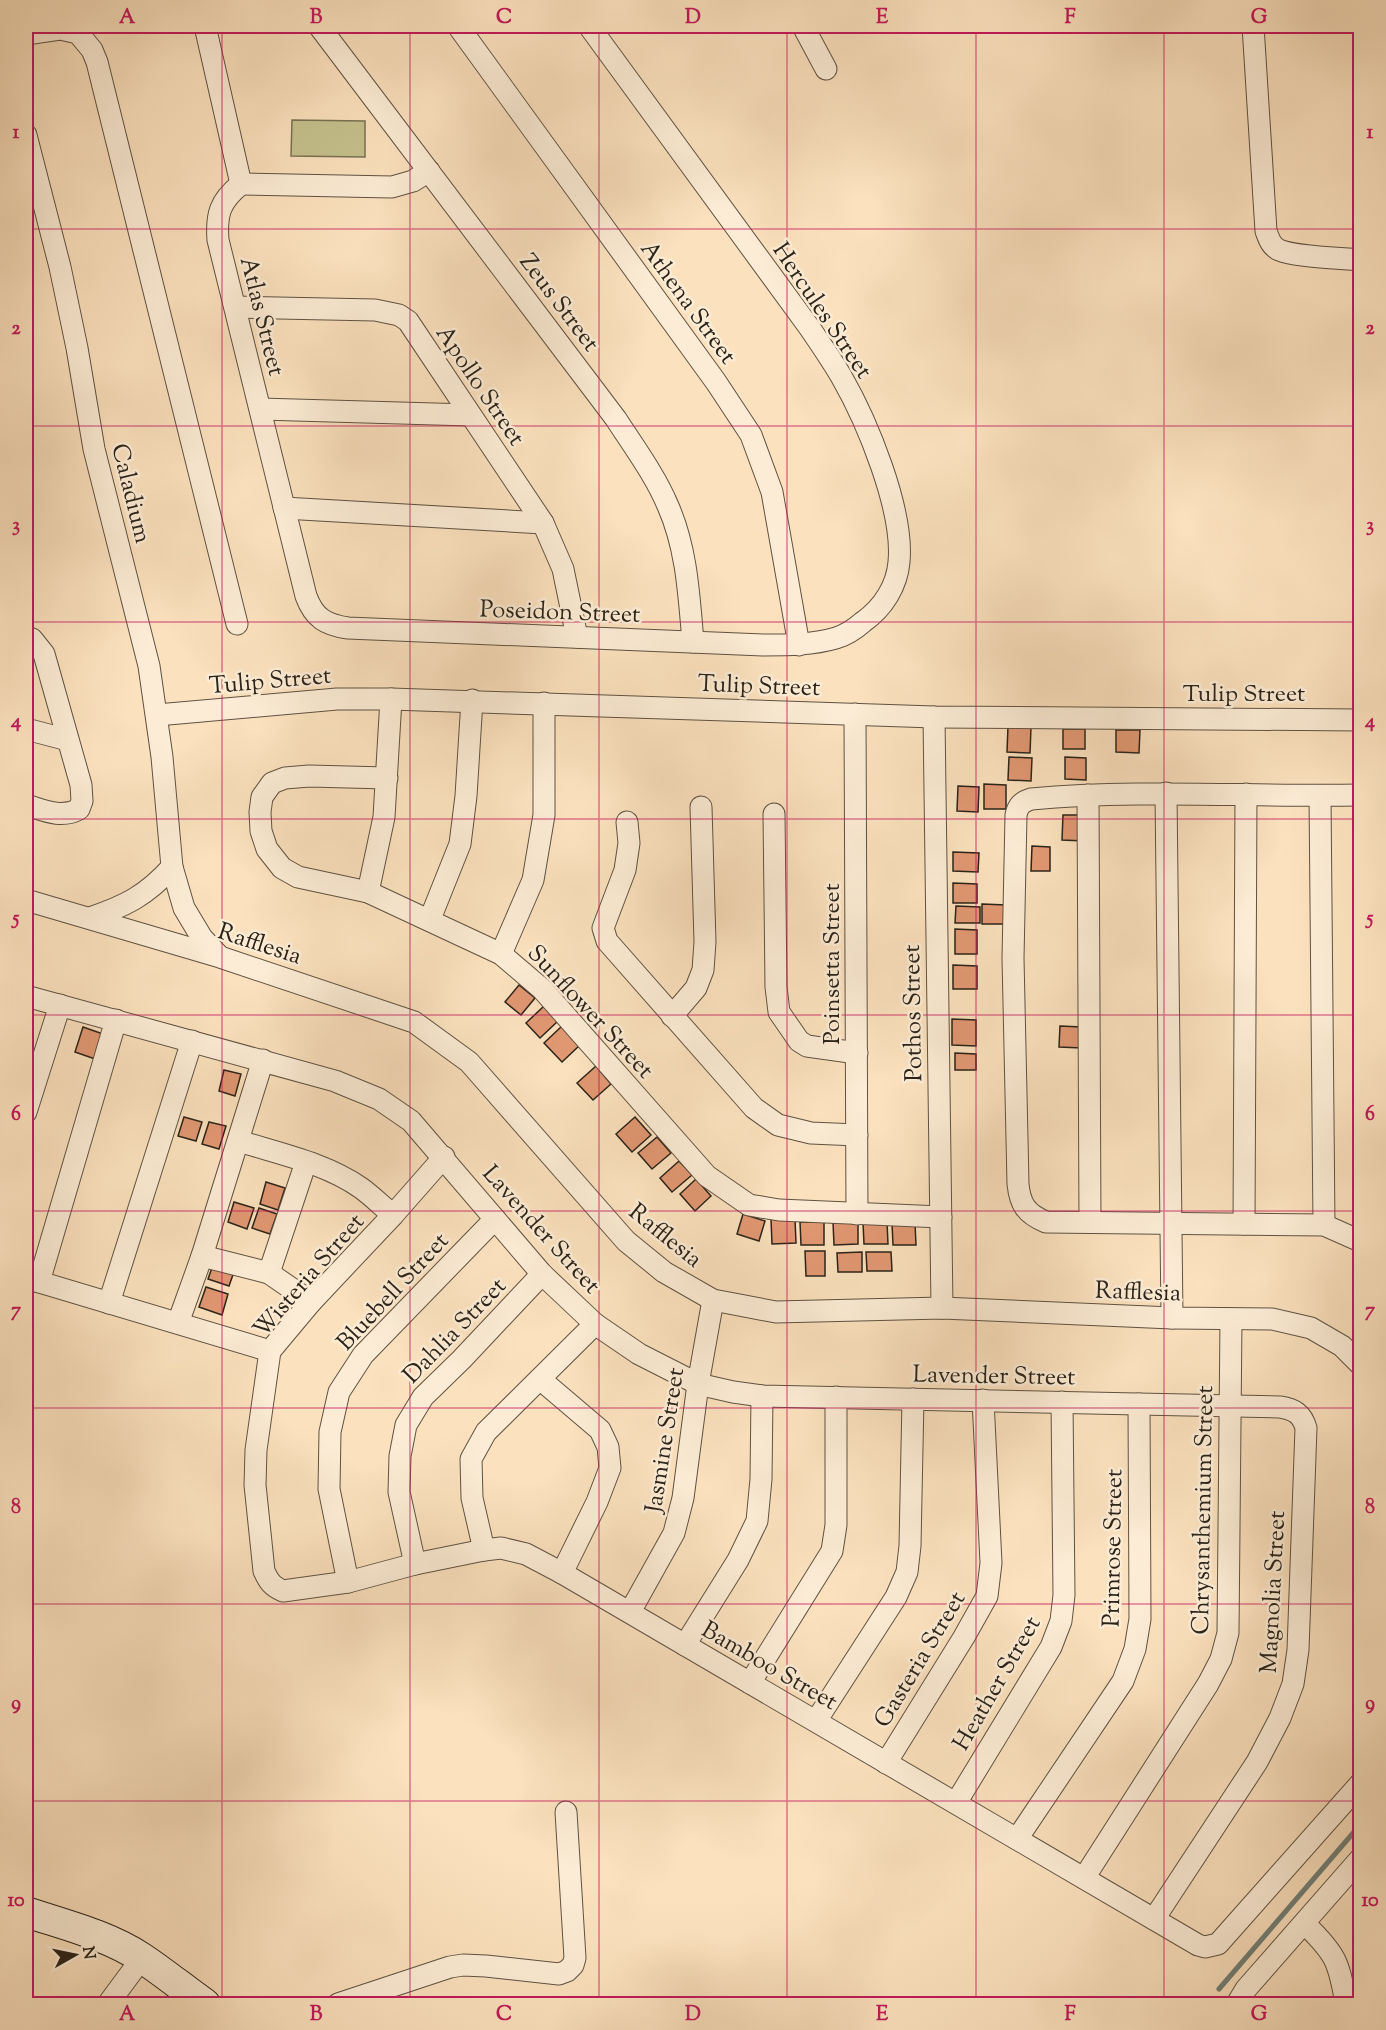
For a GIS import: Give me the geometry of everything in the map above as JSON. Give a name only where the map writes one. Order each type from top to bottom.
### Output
[{"type":"street","points":[[205,26],[241,184],[392,187],[413,182],[429,171]]},
{"type":"street","name":"Zeus Street","points":[[319,26],[616,418],[650,471],[668,507],[681,544],[693,642]]},
{"type":"street","name":"Athena Street","points":[[458,26],[716,382],[751,435],[772,492],[799,645]]},
{"type":"street","name":"Hercules Street","points":[[589,26],[809,327],[842,377],[867,430],[887,486],[899,542],[899,563],[894,584],[887,598],[873,616],[855,628],[838,637],[799,645]]},
{"type":"street","points":[[803,26],[826,69]]},
{"type":"street","points":[[1253,26],[1266,231],[1270,242],[1279,250],[1296,254],[1360,260]]},
{"type":"street","points":[[26,34],[70,30],[78,33],[86,41],[94,56],[237,624]]},
{"type":"street","name":"Caladium","points":[[26,135],[60,267],[77,348],[94,449],[141,630],[156,715],[167,802],[172,867],[184,908],[202,938],[220,957]]},
{"type":"street","name":"Atlas Street","points":[[241,184],[229,194],[218,214],[218,240],[306,596],[310,608],[321,620]]},
{"type":"street","name":"Apollo Street","points":[[235,308],[375,310],[399,315],[408,321],[543,523],[563,569],[577,637]]},
{"type":"street","points":[[260,409],[470,415]]},
{"type":"street","points":[[284,508],[543,523]]},
{"type":"street","name":"Poseidon Street","points":[[321,620],[348,628],[799,645]]},
{"type":"street","points":[[26,637],[32,639],[44,654],[81,785],[82,801],[79,809],[64,814],[51,813],[26,805]]},
{"type":"street","points":[[368,892],[384,817],[391,699]]},
{"type":"street","name":"Tulip Street","points":[[156,715],[326,700],[391,699],[934,717],[1360,720]]},
{"type":"street","points":[[430,920],[460,844],[466,796],[472,700]]},
{"type":"street","points":[[501,954],[533,880],[541,837],[544,815],[544,703]]},
{"type":"street","name":"Poinsetta Street","points":[[855,714],[857,1214]]},
{"type":"street","name":"Pothos Street","points":[[934,717],[942,1308]]},
{"type":"street","points":[[26,729],[68,740]]},
{"type":"street","name":"Sunflower Street","points":[[387,778],[309,776],[285,778],[272,783],[262,797],[261,831],[267,849],[282,868],[298,878],[368,892],[501,954],[542,989],[707,1176],[749,1205],[779,1210],[941,1217]]},
{"type":"street","points":[[1166,793],[1172,1318]]},
{"type":"street","points":[[1360,795],[1166,793],[1030,799],[1018,807],[1012,958],[1018,1184],[1020,1198],[1026,1210],[1046,1221],[1324,1225],[1360,1241]]},
{"type":"street","points":[[1244,1224],[1246,794]]},
{"type":"street","points":[[1088,795],[1090,1222]]},
{"type":"street","points":[[1320,796],[1324,1225]]},
{"type":"street","points":[[672,1016],[696,988],[703,970],[705,942],[701,807]]},
{"type":"street","points":[[774,814],[776,987],[779,1012],[799,1041],[807,1046],[856,1053]]},
{"type":"street","points":[[627,822],[629,843],[625,870],[603,928],[607,941],[754,1108],[778,1125],[811,1132],[857,1135]]},
{"type":"street","points":[[90,918],[111,911],[144,894],[172,867]]},
{"type":"street","name":"Rafflesia","points":[[26,900],[220,957],[414,1022],[469,1062],[626,1241],[664,1272],[713,1300],[776,1312],[942,1308],[1172,1318],[1272,1319],[1311,1328],[1342,1346],[1360,1364]]},
{"type":"street","name":"Lavender Street","points":[[26,996],[335,1081],[379,1099],[411,1120],[542,1274],[595,1324],[639,1354],[698,1384],[762,1396],[1280,1407],[1298,1412]]},
{"type":"street","points":[[26,1112],[60,1005]]},
{"type":"street","points":[[116,1020],[32,1280],[270,1351]]},
{"type":"street","points":[[109,1303],[192,1041]]},
{"type":"street","points":[[178,1323],[202,1256],[263,1060]]},
{"type":"street","points":[[238,1141],[306,1161],[344,1178],[362,1188],[393,1215]]},
{"type":"street","name":"Wisteria Street","points":[[274,1587],[264,1570],[255,1485],[256,1450],[270,1351],[311,1302],[444,1157]]},
{"type":"street","points":[[269,1273],[306,1161]]},
{"type":"street","name":"Bluebell Street","points":[[348,1582],[329,1489],[330,1432],[339,1392],[363,1355],[495,1219]]},
{"type":"street","points":[[202,1256],[269,1273],[311,1302]]},
{"type":"street","name":"Dahlia Street","points":[[415,1564],[399,1492],[400,1456],[406,1425],[423,1397],[542,1274]]},
{"type":"street","name":"Jasmine Street","points":[[630,1612],[674,1533],[684,1498],[698,1384],[713,1300]]},
{"type":"street","name":"Chrysanthemium Street","points":[[1084,1878],[1208,1684],[1221,1659],[1228,1633],[1231,1319]]},
{"type":"street","points":[[484,1550],[472,1498],[471,1459],[486,1432],[595,1324]]},
{"type":"street","points":[[540,1379],[600,1430],[608,1447],[610,1468],[597,1502],[562,1573]]},
{"type":"street","points":[[685,1645],[738,1560],[757,1521],[762,1396]]},
{"type":"street","points":[[750,1683],[832,1551],[836,1525],[836,1397]]},
{"type":"street","points":[[816,1721],[896,1598],[907,1572],[910,1546],[913,1399]]},
{"type":"street","name":"Gasteria Street","points":[[886,1763],[987,1596],[991,1563],[983,1400]]},
{"type":"street","name":"Heather Street","points":[[956,1803],[1051,1647],[1061,1621],[1064,1595],[1062,1402]]},
{"type":"street","name":"Primrose Street","points":[[1017,1839],[1123,1681],[1135,1648],[1140,1619],[1139,1404]]},
{"type":"street","name":"Magnolia Street","points":[[1154,1919],[1257,1762],[1280,1718],[1293,1684],[1298,1650],[1306,1428],[1298,1412]]},
{"type":"street","name":"Bamboo Street","points":[[274,1587],[283,1591],[348,1582],[415,1564],[484,1550],[514,1550],[526,1554],[630,1612],[1198,1945],[1211,1947],[1218,1944],[1360,1784]]},
{"type":"street","points":[[338,2004],[437,1970],[457,1966],[486,1966],[559,1974],[567,1971],[573,1965],[575,1958],[566,1812]]},
{"type":"street","points":[[1237,2004],[1246,1989],[1359,1864]]},
{"type":"street","points":[[26,1912],[114,1943],[142,1958],[189,1999]]},
{"type":"street","points":[[1305,1924],[1332,1952],[1340,1972],[1346,2004]]},
{"type":"street","points":[[108,2004],[142,1958]]},
{"type":"shaded area","points":[[292,120],[365,121],[365,157],[291,156]]},
{"type":"building","points":[[1008,726],[1031,727],[1030,753],[1007,752]]},
{"type":"building","points":[[1063,729],[1085,729],[1085,749],[1063,749]]},
{"type":"building","points":[[1116,730],[1140,730],[1139,753],[1116,752]]},
{"type":"building","points":[[1009,757],[1032,758],[1031,781],[1008,780]]},
{"type":"building","points":[[1065,757],[1086,758],[1086,780],[1065,779]]},
{"type":"building","points":[[984,784],[1006,785],[1006,809],[984,809]]},
{"type":"building","points":[[958,786],[979,787],[978,812],[957,811]]},
{"type":"building","points":[[1063,815],[1085,815],[1084,841],[1062,840]]},
{"type":"building","points":[[1032,846],[1050,847],[1050,871],[1031,871]]},
{"type":"building","points":[[953,852],[979,853],[978,872],[953,871]]},
{"type":"building","points":[[953,883],[977,884],[977,903],[953,903]]},
{"type":"building","points":[[982,904],[1006,905],[1005,924],[982,924]]},
{"type":"building","points":[[956,906],[980,907],[980,923],[955,923]]},
{"type":"building","points":[[955,929],[977,930],[977,954],[955,954]]},
{"type":"building","points":[[953,965],[977,966],[977,989],[953,989]]},
{"type":"building","points":[[519,985],[535,998],[521,1015],[505,1002]]},
{"type":"building","points":[[544,1006],[558,1021],[540,1038],[526,1023]]},
{"type":"building","points":[[952,1019],[976,1020],[976,1046],[952,1045]]},
{"type":"building","points":[[562,1026],[580,1045],[562,1062],[544,1043]]},
{"type":"building","points":[[1060,1026],[1082,1027],[1082,1048],[1059,1047]]},
{"type":"building","points":[[83,1027],[103,1034],[95,1059],[75,1052]]},
{"type":"building","points":[[955,1053],[976,1054],[976,1070],[955,1070]]},
{"type":"building","points":[[596,1066],[611,1084],[593,1100],[577,1083]]},
{"type":"building","points":[[224,1070],[241,1074],[235,1096],[219,1091]]},
{"type":"building","points":[[184,1117],[202,1122],[196,1141],[178,1136]]},
{"type":"building","points":[[635,1117],[651,1135],[632,1152],[616,1134]]},
{"type":"building","points":[[209,1122],[226,1126],[219,1149],[202,1144]]},
{"type":"building","points":[[657,1137],[671,1153],[652,1169],[638,1153]]},
{"type":"building","points":[[679,1161],[692,1175],[672,1192],[660,1178]]},
{"type":"building","points":[[696,1179],[711,1196],[695,1211],[680,1194]]},
{"type":"building","points":[[266,1182],[285,1188],[278,1210],[260,1204]]},
{"type":"building","points":[[234,1202],[254,1208],[247,1229],[228,1222]]},
{"type":"building","points":[[259,1208],[277,1214],[270,1234],[252,1228]]},
{"type":"building","points":[[743,1214],[765,1221],[759,1241],[737,1234]]},
{"type":"building","points":[[771,1219],[795,1219],[796,1243],[772,1244]]},
{"type":"building","points":[[858,1221],[858,1244],[834,1245],[833,1222]]},
{"type":"building","points":[[800,1222],[824,1222],[824,1245],[801,1245]]},
{"type":"building","points":[[887,1222],[888,1244],[864,1244],[863,1223]]},
{"type":"building","points":[[892,1223],[915,1223],[916,1245],[893,1245]]},
{"type":"building","points":[[805,1251],[825,1251],[825,1276],[806,1276]]},
{"type":"building","points":[[862,1252],[862,1272],[838,1272],[837,1253]]},
{"type":"building","points":[[866,1252],[891,1252],[892,1271],[867,1271]]},
{"type":"building","points":[[214,1262],[235,1269],[229,1286],[208,1279]]},
{"type":"building","points":[[206,1287],[228,1294],[222,1315],[199,1307]]},
{"type":"waterway","points":[[1219,1989],[1360,1825]]}]
